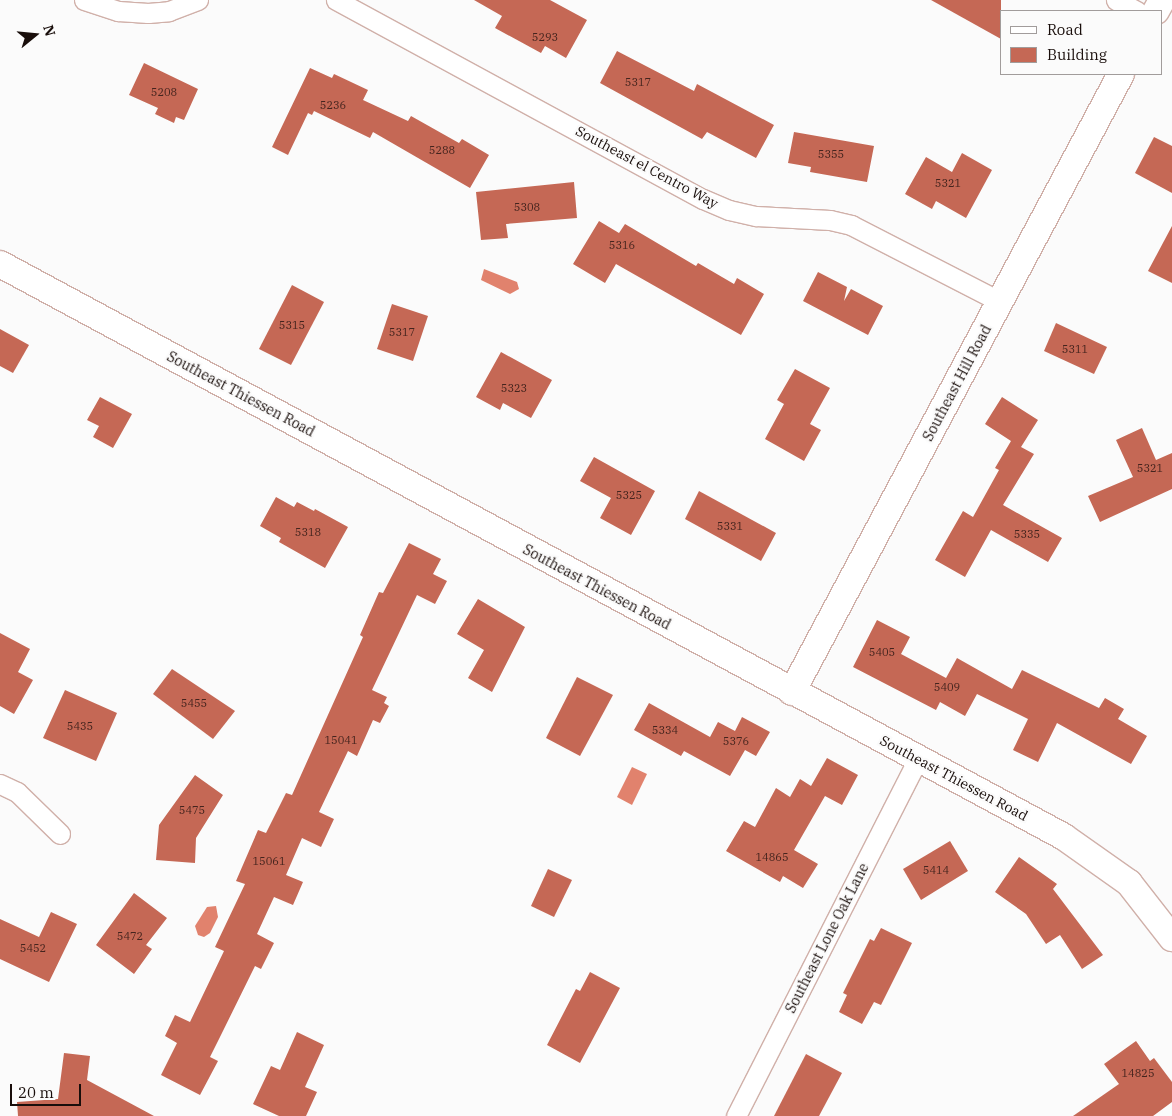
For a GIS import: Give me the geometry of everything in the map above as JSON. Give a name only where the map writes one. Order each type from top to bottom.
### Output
[{"type":"main road","name":"Southeast Hill Road","points":[[792,692],[1120,75]]},
{"type":"main road","name":"Southeast Thiessen Road","points":[[0,264],[918,759],[1094,856],[1129,883],[1172,938]]},
{"type":"street","points":[[84,0],[118,10],[148,13],[169,11],[198,0]]},
{"type":"street","name":"Southeast el Centro Way","points":[[336,0],[703,199],[729,210],[756,216],[830,220],[851,225],[1001,302]]},
{"type":"street","points":[[1116,0],[1135,10]]},
{"type":"street","name":"Southeast Lone Oak Lane","points":[[736,1116],[918,759]]},
{"type":"street","points":[[0,784],[17,792],[60,834]]},
{"type":"shaded area","points":[[484,269],[517,282],[519,289],[510,294],[481,280]]},
{"type":"shaded area","points":[[632,767],[647,774],[632,805],[617,797]]},
{"type":"shaded area","points":[[216,906],[218,917],[210,933],[204,937],[198,935],[195,926],[207,907]]},
{"type":"building","points":[[474,0],[550,0],[587,20],[566,58],[545,46],[541,53],[495,28],[502,16]]},
{"type":"building","points":[[931,0],[1001,0],[1000,38]]},
{"type":"building","points":[[617,51],[694,91],[697,84],[774,125],[756,158],[707,132],[702,139],[600,83]]},
{"type":"building","points":[[144,63],[198,89],[184,120],[176,117],[174,123],[155,114],[158,108],[129,95]]},
{"type":"building","points":[[310,68],[332,78],[334,74],[368,90],[363,100],[408,121],[411,116],[459,143],[462,139],[489,155],[470,188],[373,132],[370,138],[314,111],[312,115],[308,113],[288,155],[272,147]]},
{"type":"building","points":[[794,132],[874,146],[867,182],[810,172],[811,167],[788,163]]},
{"type":"building","points":[[1154,137],[1172,146],[1172,193],[1135,173]]},
{"type":"building","points":[[962,153],[992,170],[966,218],[936,201],[932,209],[905,194],[926,157],[952,172]]},
{"type":"building","points":[[574,182],[577,218],[506,224],[508,238],[481,240],[476,192]]},
{"type":"building","points":[[599,221],[619,233],[625,224],[696,266],[698,263],[734,284],[737,278],[764,294],[741,335],[616,264],[605,283],[573,264]]},
{"type":"building","points":[[1172,226],[1172,283],[1148,271]]},
{"type":"building","points":[[818,272],[847,287],[844,301],[851,289],[883,306],[868,335],[803,301]]},
{"type":"building","points":[[292,285],[324,302],[291,365],[259,349]]},
{"type":"building","points":[[392,304],[428,316],[413,361],[377,349]]},
{"type":"building","points":[[1056,323],[1107,347],[1094,374],[1044,351]]},
{"type":"building","points":[[0,329],[29,345],[13,373],[0,366]]},
{"type":"building","points":[[501,352],[552,380],[531,418],[503,403],[500,410],[476,397]]},
{"type":"building","points":[[795,369],[830,388],[810,424],[821,430],[804,461],[765,439],[784,404],[777,400]]},
{"type":"building","points":[[100,397],[132,414],[113,448],[93,437],[99,426],[87,420]]},
{"type":"building","points":[[1002,397],[1038,420],[1021,447],[1034,454],[1003,505],[1062,538],[1048,562],[991,530],[965,577],[935,560],[963,511],[973,517],[999,470],[995,468],[1011,441],[985,424]]},
{"type":"building","points":[[1142,428],[1156,460],[1172,453],[1172,489],[1100,522],[1088,496],[1133,477],[1116,440]]},
{"type":"building","points":[[594,457],[655,491],[631,535],[600,518],[611,498],[580,481]]},
{"type":"building","points":[[699,491],[776,533],[761,561],[685,519]]},
{"type":"building","points":[[276,497],[294,507],[297,502],[314,511],[315,509],[348,527],[325,568],[279,542],[281,538],[260,526]]},
{"type":"building","points":[[409,543],[441,559],[433,574],[447,581],[435,604],[417,595],[372,690],[387,697],[384,703],[389,706],[380,723],[373,720],[357,756],[348,751],[319,812],[334,819],[321,847],[302,838],[286,875],[303,882],[293,905],[274,897],[257,934],[274,943],[261,969],[255,966],[210,1057],[218,1061],[200,1095],[161,1075],[177,1043],[165,1036],[175,1015],[190,1022],[224,951],[215,947],[245,884],[236,881],[258,830],[266,833],[286,793],[292,795],[363,637],[360,635],[379,592],[383,593]]},
{"type":"building","points":[[478,599],[525,627],[492,692],[468,678],[484,650],[457,634]]},
{"type":"building","points":[[877,620],[910,637],[901,654],[946,678],[957,658],[1012,689],[1022,670],[1099,708],[1105,698],[1124,709],[1118,719],[1147,736],[1131,764],[1057,723],[1038,762],[1013,750],[1028,719],[977,694],[965,716],[940,702],[936,710],[853,667]]},
{"type":"building","points":[[0,633],[30,649],[18,672],[33,680],[14,714],[0,706]]},
{"type":"building","points":[[172,669],[235,711],[213,739],[153,694]]},
{"type":"building","points":[[577,677],[613,695],[580,756],[546,738]]},
{"type":"building","points":[[65,690],[117,713],[96,761],[43,738]]},
{"type":"building","points":[[649,703],[710,737],[718,722],[735,731],[742,717],[770,732],[756,756],[745,750],[730,776],[684,751],[681,756],[634,730]]},
{"type":"building","points":[[827,758],[858,775],[842,805],[825,796],[794,850],[818,864],[803,888],[783,876],[780,882],[726,851],[744,821],[755,827],[776,788],[790,797],[800,779],[811,786]]},
{"type":"building","points":[[195,775],[223,795],[196,838],[195,863],[156,860],[159,825]]},
{"type":"building","points":[[950,841],[968,871],[921,900],[903,869]]},
{"type":"building","points":[[1019,857],[1057,884],[1053,889],[1103,955],[1082,969],[1060,935],[1046,944],[1026,914],[995,892]]},
{"type":"building","points":[[548,869],[572,880],[554,917],[531,906]]},
{"type":"building","points":[[134,893],[167,918],[146,945],[152,949],[134,974],[96,945]]},
{"type":"building","points":[[51,912],[77,924],[49,982],[0,959],[0,919],[39,937]]},
{"type":"building","points":[[881,928],[912,943],[881,1005],[874,1002],[862,1024],[839,1012],[847,995],[843,993],[870,939],[874,941]]},
{"type":"building","points":[[590,972],[620,988],[580,1063],[547,1045],[576,989],[580,991]]},
{"type":"building","points":[[297,1032],[324,1045],[305,1087],[317,1092],[306,1116],[279,1116],[253,1104],[271,1066],[280,1070]]},
{"type":"building","points":[[1136,1041],[1150,1061],[1154,1058],[1172,1082],[1172,1102],[1153,1116],[1073,1116],[1119,1084],[1104,1064]]},
{"type":"building","points":[[64,1053],[90,1056],[87,1080],[154,1116],[18,1116],[17,1102],[58,1099]]},
{"type":"building","points":[[806,1054],[842,1073],[819,1116],[774,1116]]}]
